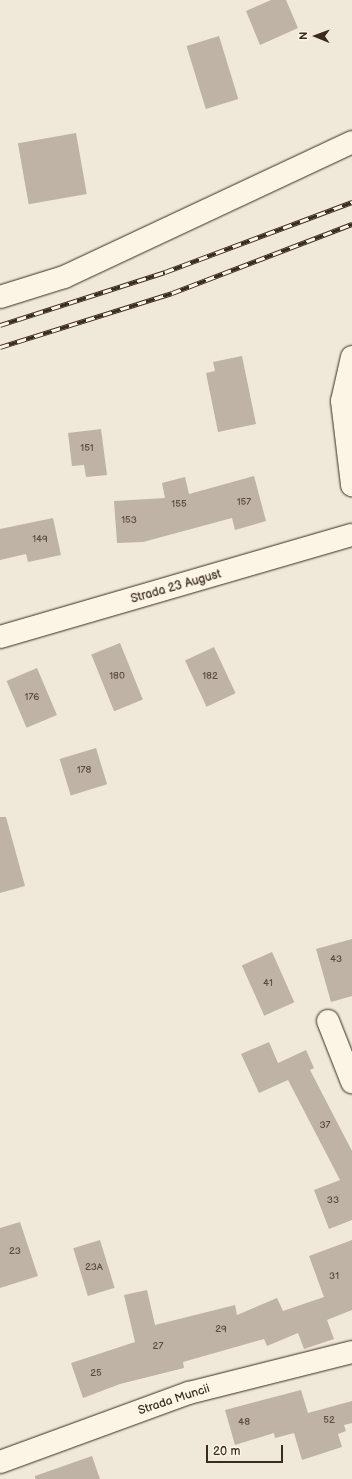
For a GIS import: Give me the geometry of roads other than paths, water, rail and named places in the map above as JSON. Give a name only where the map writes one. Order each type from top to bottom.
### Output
[{"type":"street","points":[[0,297],[64,277],[352,142]]},
{"type":"street","points":[[352,357],[342,401],[352,485]]},
{"type":"street","name":"Strada 23 August","points":[[0,637],[352,535]]},
{"type":"street","points":[[328,1021],[352,1082]]},
{"type":"street","name":"Strada Muncii","points":[[0,1462],[189,1393],[352,1352]]},
{"type":"railway","points":[[0,325],[165,272],[352,202]]},
{"type":"railway","points":[[0,347],[172,293],[352,224]]}]
